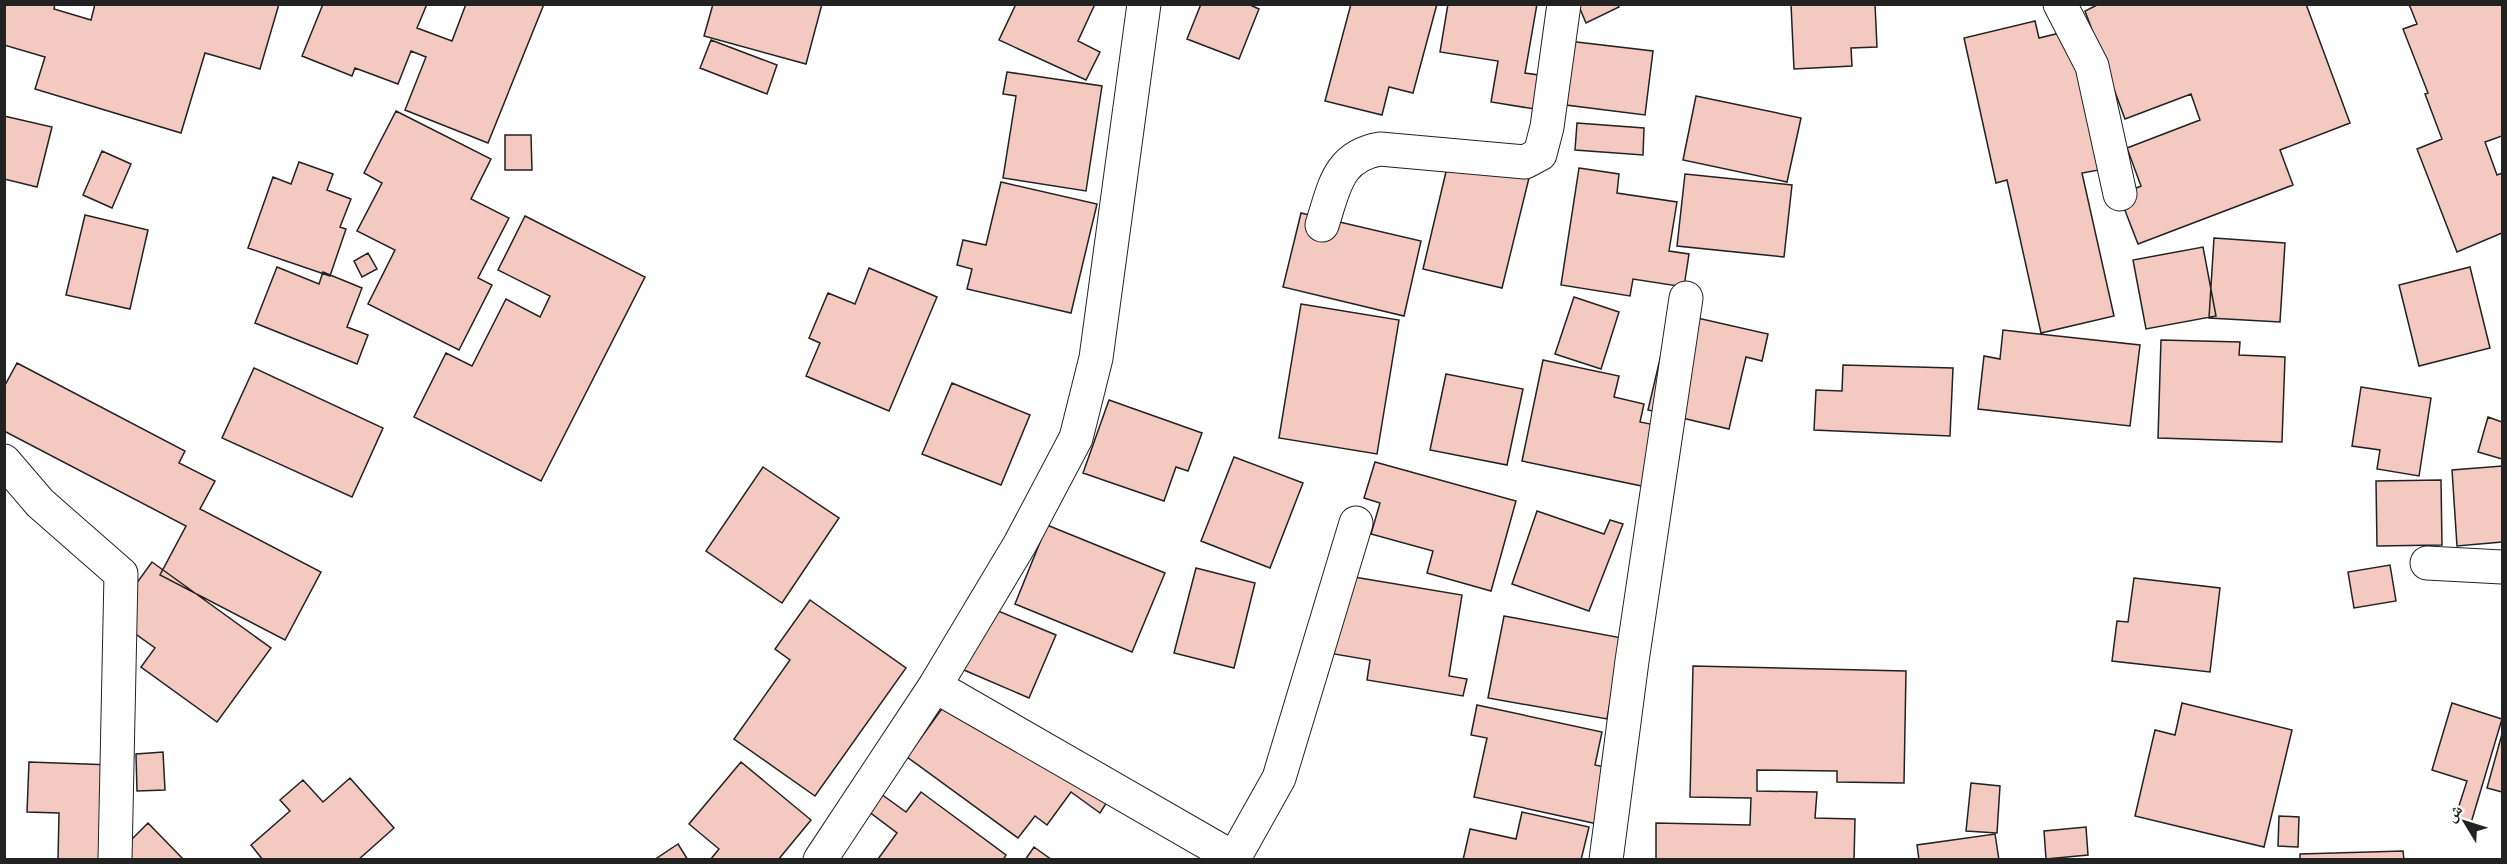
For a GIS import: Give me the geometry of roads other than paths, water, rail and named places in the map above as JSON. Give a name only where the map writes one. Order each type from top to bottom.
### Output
[{"type":"street","points":[[820,860],[935,686],[1020,544],[1076,438],[1096,358],[1144,4]]},
{"type":"street","points":[[1322,225],[1337,179],[1348,163],[1363,152],[1380,149],[1524,162],[1540,154],[1547,127],[1564,4]]},
{"type":"street","points":[[2060,4],[2092,66],[2121,194]]},
{"type":"street","points":[[1606,860],[1632,661],[1686,298]]},
{"type":"street","points":[[4,461],[40,503],[121,574],[115,860]]},
{"type":"street","points":[[935,686],[1235,859],[1280,778],[1356,524]]},
{"type":"street","points":[[2427,563],[2502,567]]}]
